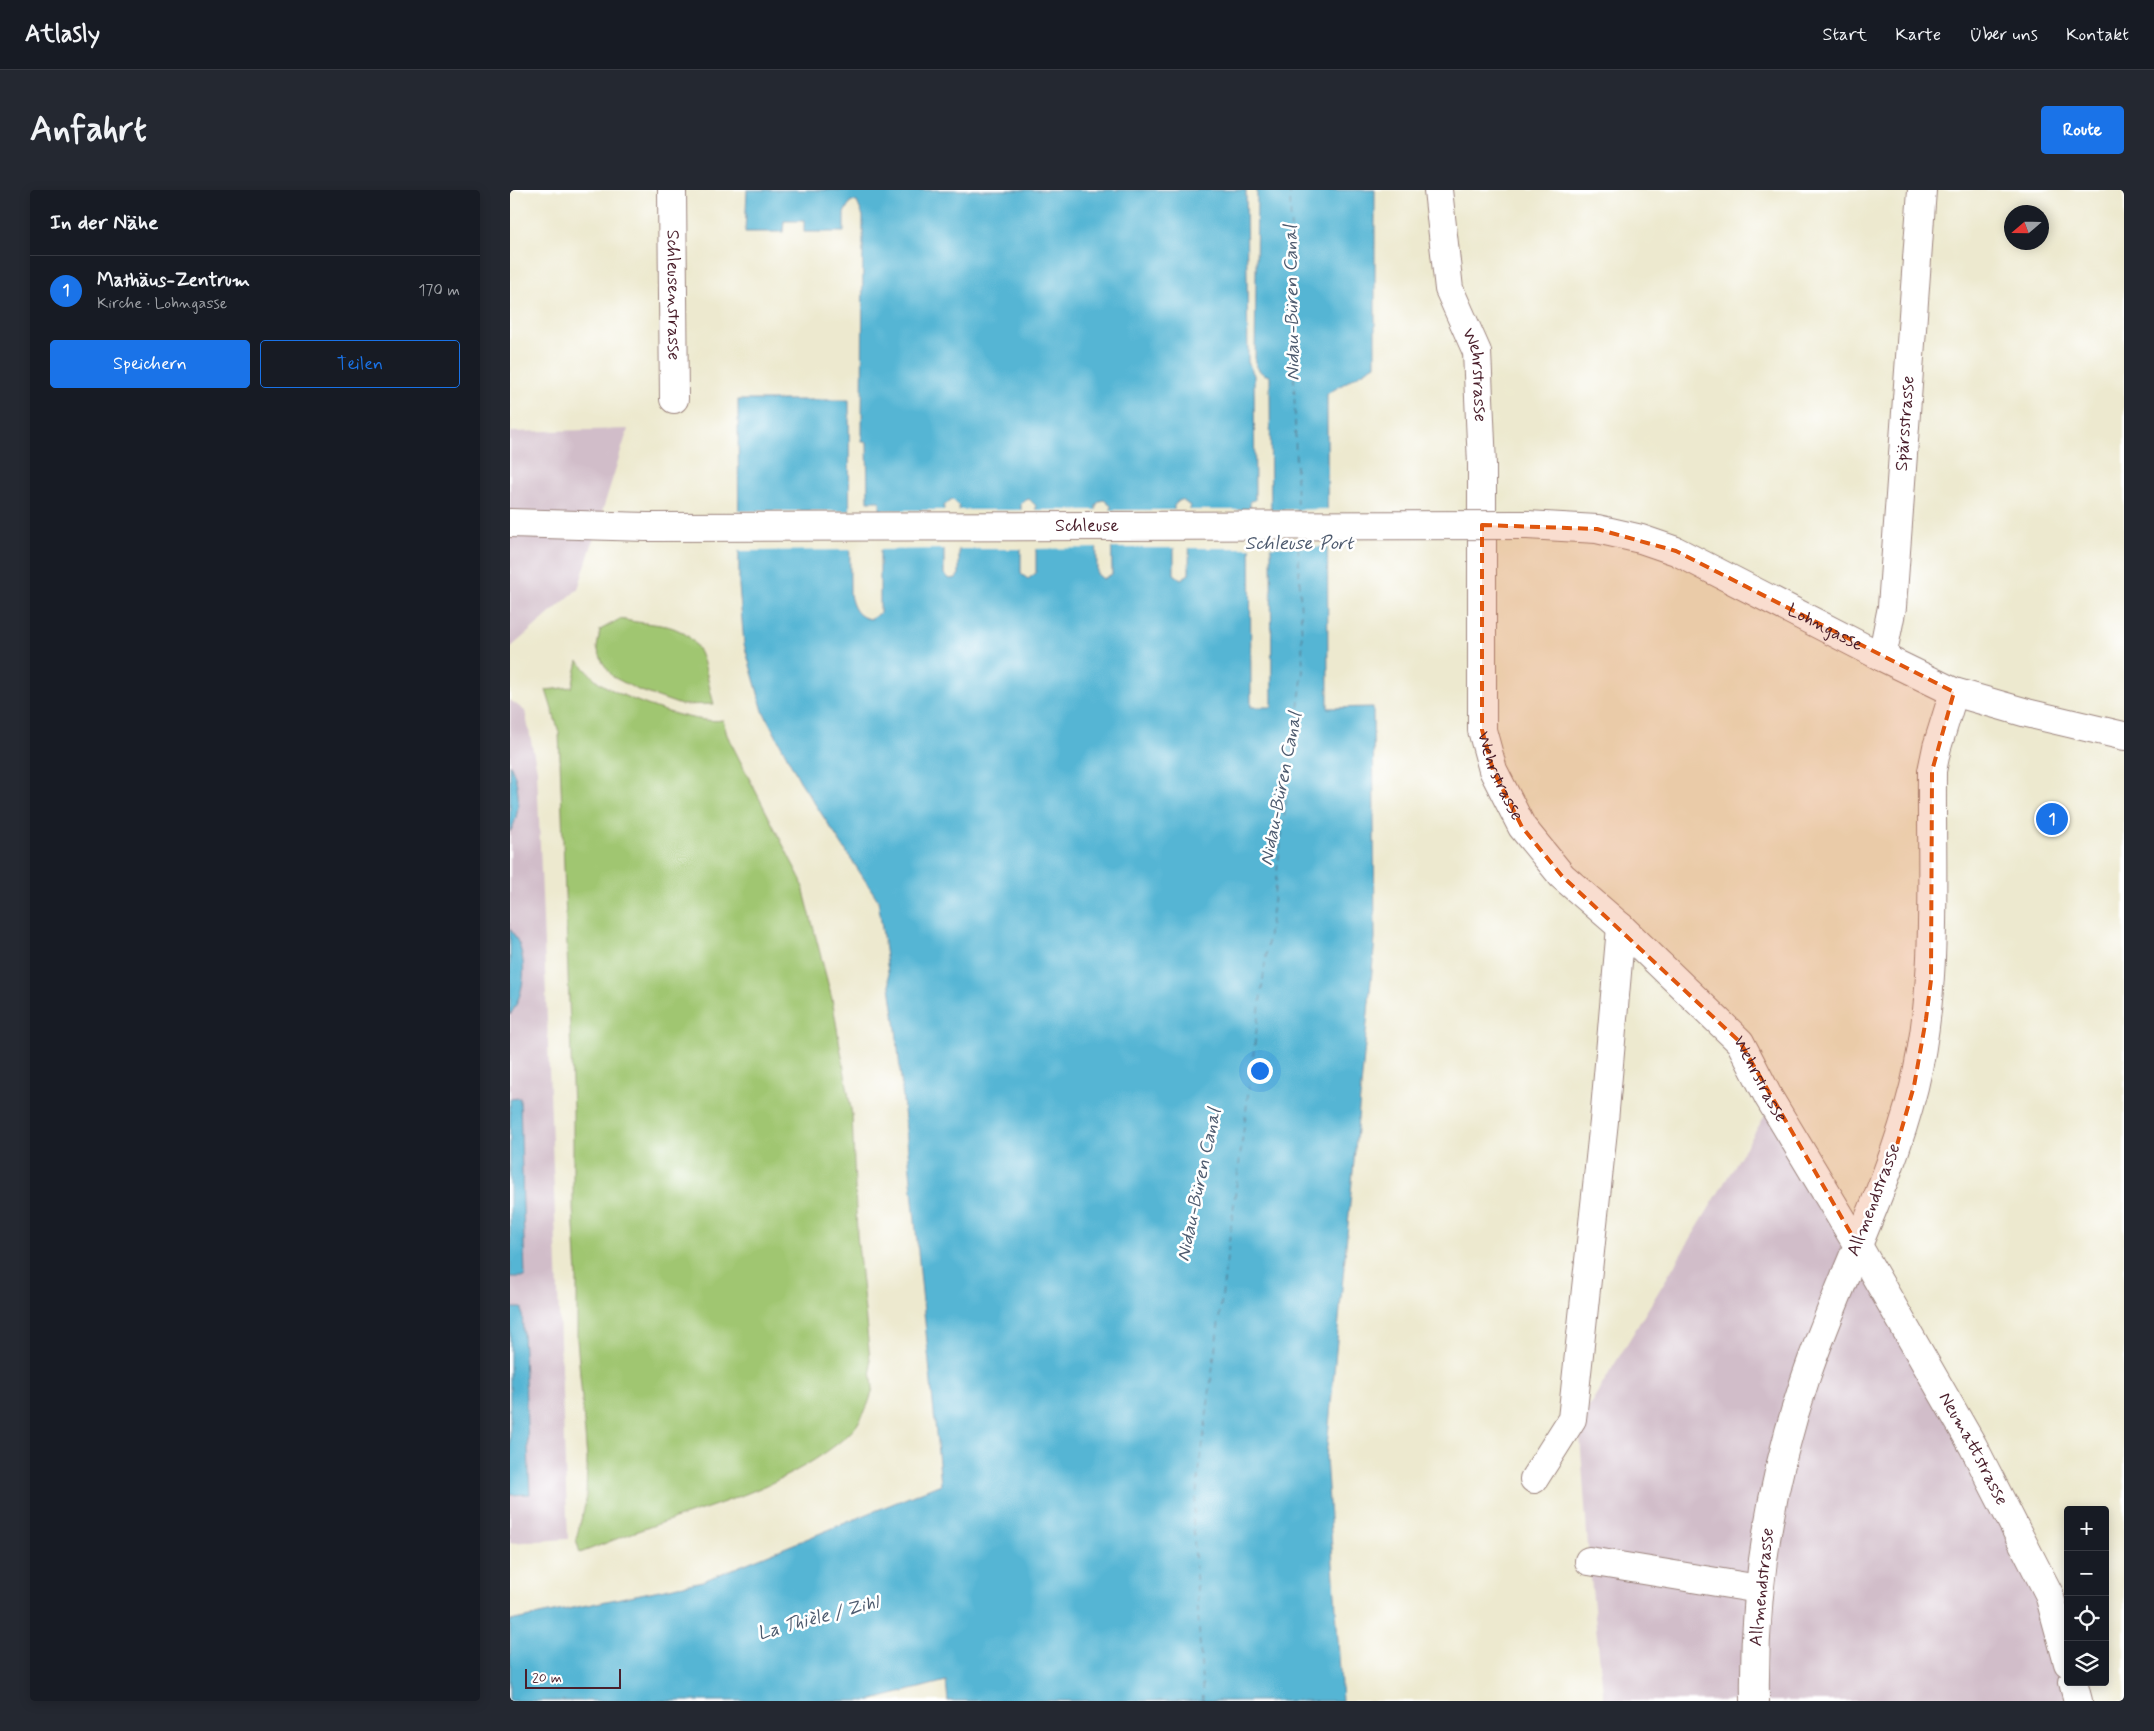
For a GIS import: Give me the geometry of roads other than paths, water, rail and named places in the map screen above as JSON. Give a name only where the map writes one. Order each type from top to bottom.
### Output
[{"type":"street","name":"Schleusenstrasse","points":[[672,190],[674,399]]},
{"type":"street","name":"Wehrstrasse","points":[[1438,190],[1449,289],[1477,352],[1482,465],[1482,730],[1493,770],[1522,827],[1562,876],[1621,927],[1740,1042],[1769,1098],[1857,1244]]},
{"type":"street","name":"Spärsstrasse","points":[[1882,657],[1892,607],[1922,190]]},
{"type":"street","name":"Schleuse","points":[[510,523],[647,527],[1526,525]]},
{"type":"street","name":"Lohngasse","points":[[1526,525],[1597,529],[1641,539],[1676,551],[1954,692],[2026,713],[2124,736]]},
{"type":"street","name":"Allmendstrasse","points":[[1755,1701],[1754,1649],[1764,1545],[1789,1431],[1806,1378],[1857,1244],[1895,1152],[1914,1086],[1926,1019],[1931,970],[1932,771],[1937,747],[1954,692]]},
{"type":"street","points":[[1534,1479],[1572,1419],[1604,1121],[1621,927]]},
{"type":"street","name":"Neumattstrasse","points":[[1857,1244],[1973,1446],[2049,1594],[2064,1648]]},
{"type":"street","points":[[1589,1561],[1759,1590]]},
{"type":"street","points":[[2074,1686],[2078,1701]]},
{"type":"water","points":[[747,190],[1246,190],[1248,362],[1254,375],[1255,500],[1250,501],[1251,707],[1272,707],[1270,376],[1260,372],[1255,362],[1257,190],[1375,190],[1375,365],[1327,394],[1328,708],[1373,707],[1375,939],[1326,1457],[1342,1701],[948,1701],[946,1681],[869,1701],[510,1701],[510,1621],[703,1581],[941,1484],[896,1029],[878,900],[800,781],[763,711],[744,644],[739,586],[738,400],[849,400],[850,594],[856,611],[862,616],[871,619],[880,613],[880,501],[868,501],[867,442],[862,442],[863,216],[857,202],[851,201],[844,213],[844,232],[804,232],[804,221],[784,221],[783,232],[745,232]],"holes":[[[952,499],[959,506],[959,574],[956,578],[950,579],[944,574],[944,506]],[[1029,499],[1036,506],[1036,573],[1028,579],[1021,574],[1021,504]],[[1104,500],[1111,506],[1112,574],[1103,579],[1097,574],[1096,506],[1099,501]],[[1182,500],[1190,506],[1189,574],[1181,579],[1174,574],[1174,506],[1178,501]]]},
{"type":"water","points":[[510,764],[518,789],[518,807],[510,832]]},
{"type":"water","points":[[510,929],[520,948],[523,972],[520,995],[510,1015]]},
{"type":"water","points":[[520,1098],[525,1277],[510,1277],[510,1099]]},
{"type":"water","points":[[510,1308],[522,1308],[530,1494],[510,1495]]},
{"type":"place","name":"Mathäus-Zentrum","points":[[2052,819]]},
{"type":"water label","name":"Nidau-Büren Canal","points":[[1292,303]]},
{"type":"water label","name":"Schleuse Port","points":[[1299,543]]},
{"type":"water label","name":"Nidau-Büren Canal","points":[[1281,789]]},
{"type":"water label","name":"Nidau-Büren Canal","points":[[1199,1185]]},
{"type":"water label","name":"La Thièle / Zihl","points":[[818,1618]]}]
